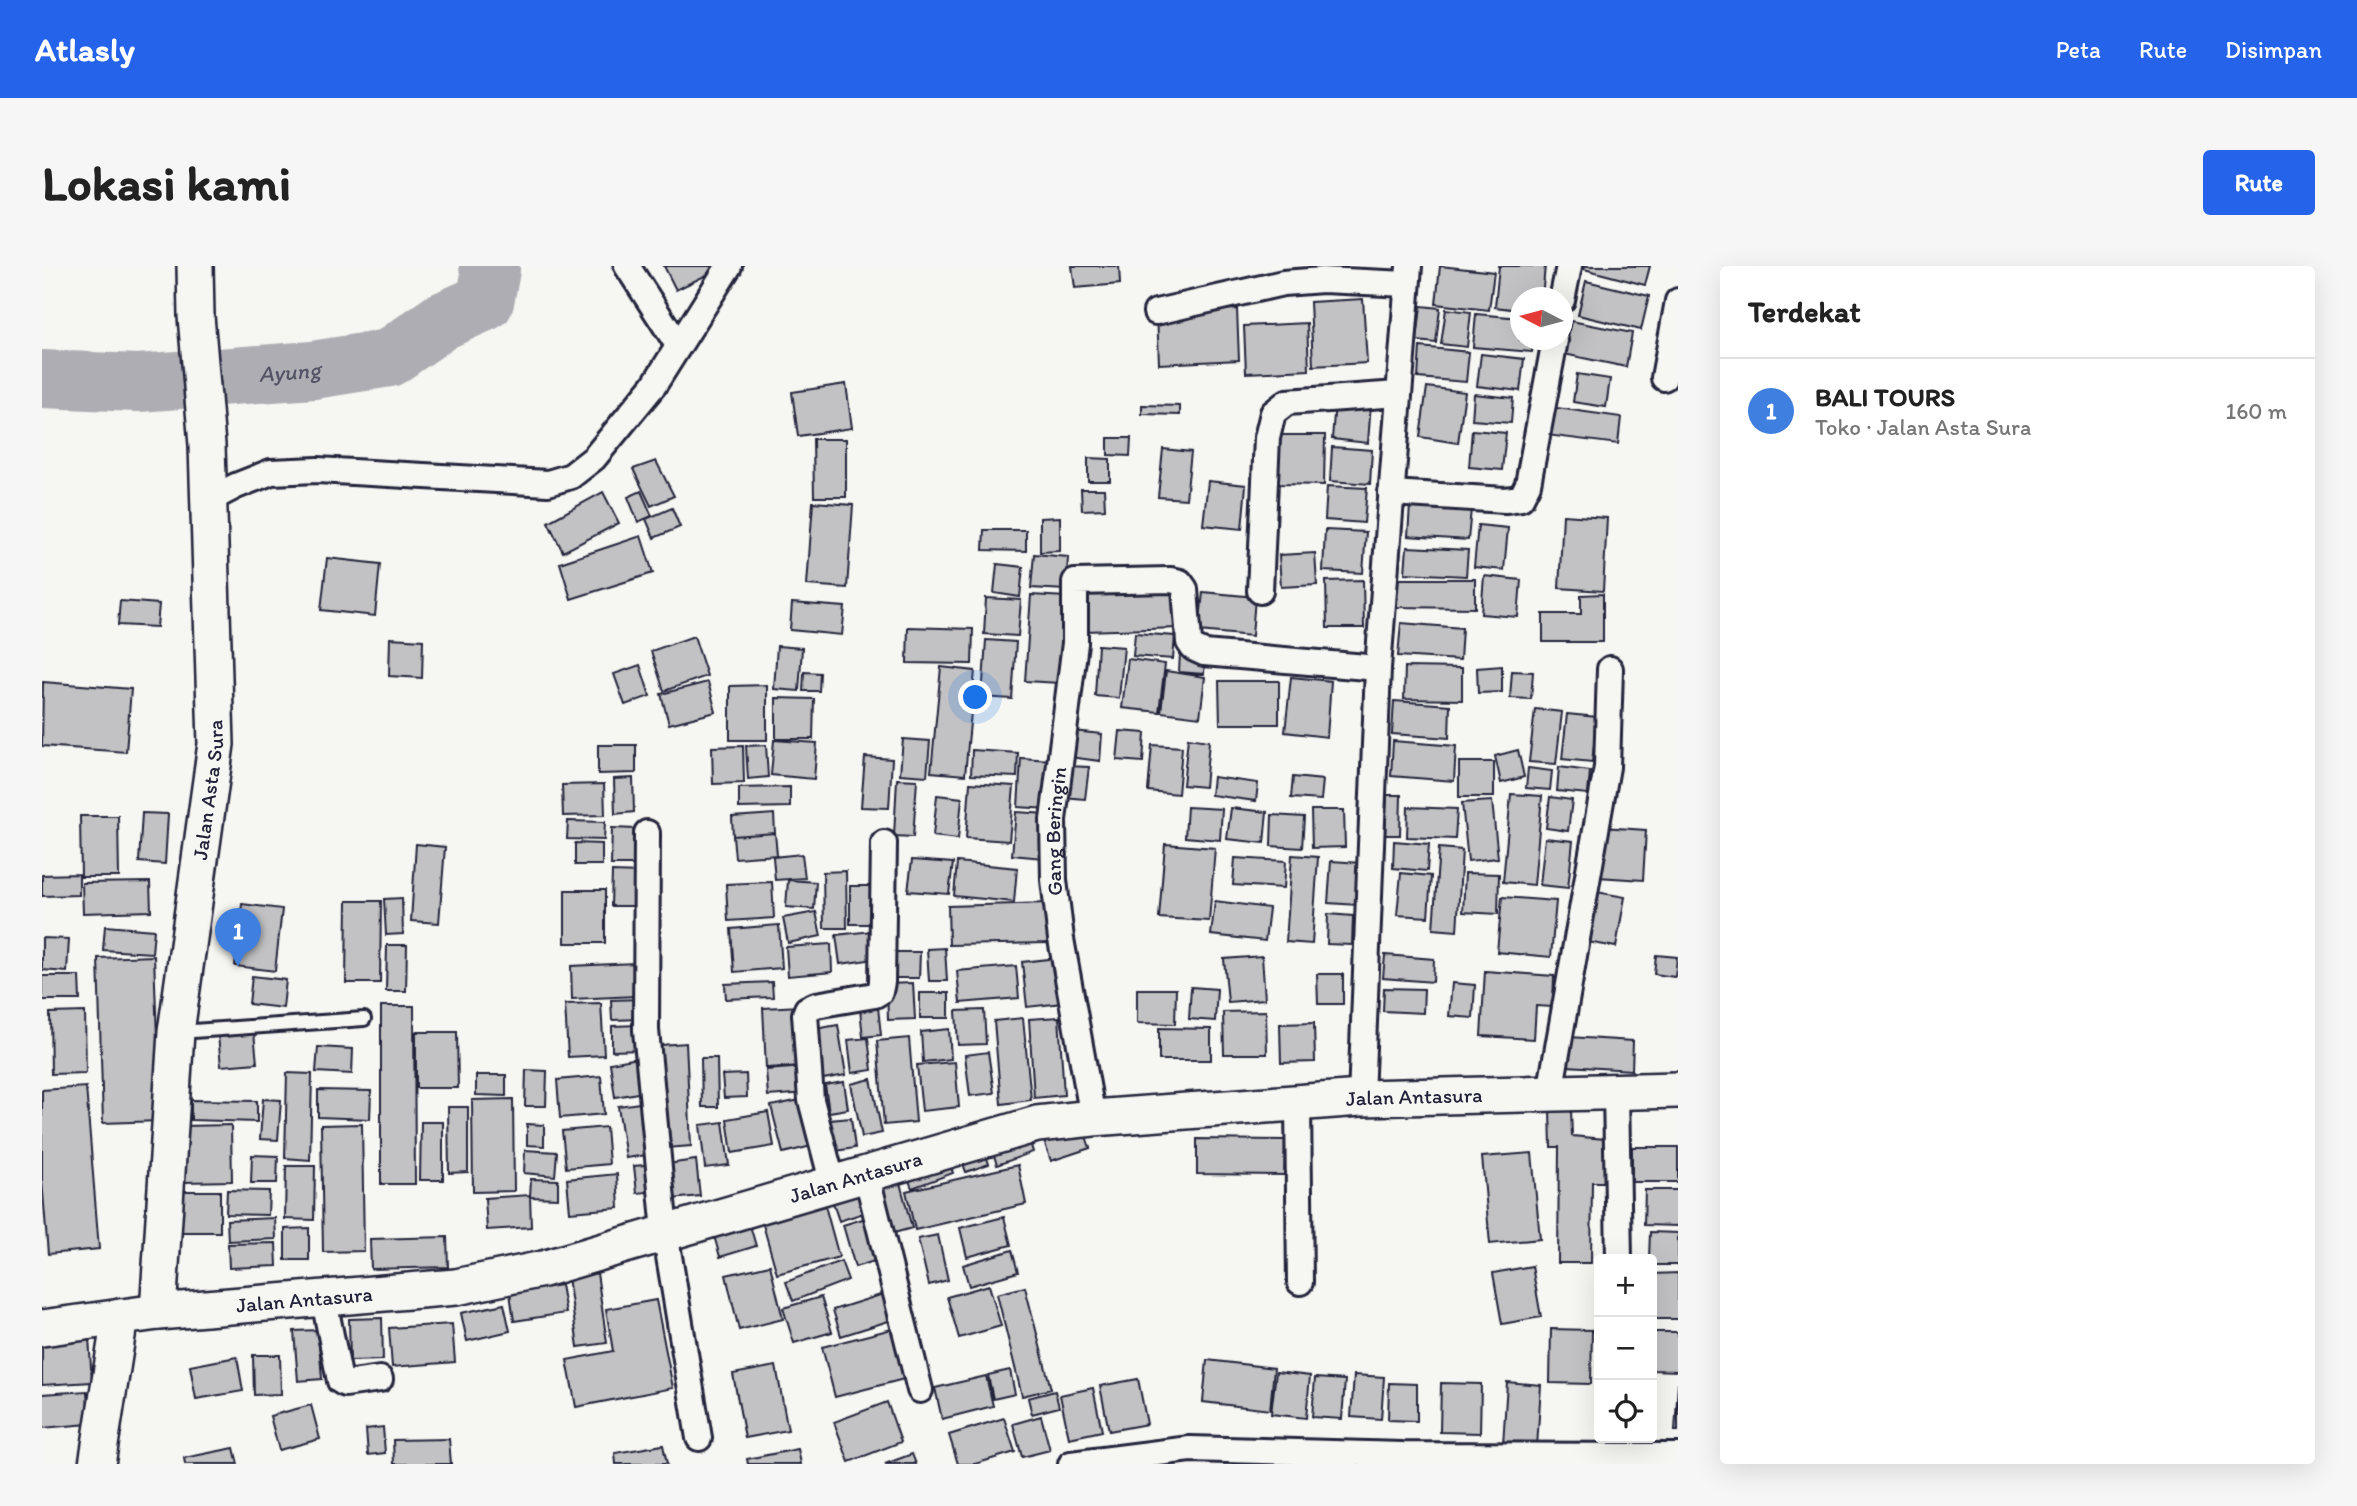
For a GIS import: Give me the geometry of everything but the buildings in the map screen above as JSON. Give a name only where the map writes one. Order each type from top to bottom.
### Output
[{"type":"main road","name":"Jalan Asta Sura","points":[[158,1312],[176,1032],[216,744],[207,445],[196,316],[195,266]]},
{"type":"main road","name":"Jalan Antasura","points":[[42,1328],[158,1312],[456,1287],[543,1269],[1037,1125],[1093,1118],[1361,1098],[1678,1090]]},
{"type":"main road","points":[[97,1464],[120,1317]]},
{"type":"street","points":[[626,266],[678,345]]},
{"type":"street","points":[[209,500],[271,472],[317,470],[548,483],[571,476],[594,458],[654,385],[729,266]]},
{"type":"street","points":[[1565,287],[1569,266]]},
{"type":"street","points":[[1156,312],[1283,283],[1408,275],[1378,668],[1361,1098]]},
{"type":"street","points":[[1664,378],[1678,301]]},
{"type":"street","points":[[1391,493],[1505,500],[1521,498],[1528,484],[1553,350]]},
{"type":"street","points":[[1260,591],[1267,439],[1273,413],[1287,402],[1398,394]]},
{"type":"street","name":"Gang Beringin","points":[[1093,1118],[1061,939],[1054,880],[1053,820],[1074,643],[1075,582],[1180,582],[1185,589],[1189,642],[1193,648],[1204,653],[1378,668]]},
{"type":"street","points":[[1550,1093],[1607,767],[1610,669]]},
{"type":"street","points":[[647,833],[646,1030],[665,1232],[699,1438]]},
{"type":"street","points":[[832,1185],[811,1100],[805,1013],[816,1005],[880,992],[884,843]]},
{"type":"street","points":[[1616,1092],[1619,1254]]},
{"type":"street","points":[[1298,1102],[1300,1282]]},
{"type":"street","points":[[866,1173],[920,1390]]},
{"type":"street","points":[[324,1300],[340,1381],[345,1384],[380,1379]]},
{"type":"street","points":[[1071,1464],[1120,1460],[1190,1449],[1260,1458],[1678,1456]]},
{"type":"lane","points":[[176,1032],[364,1019]]},
{"type":"waterway","name":"Ayung","points":[[42,379],[138,383],[313,370],[389,358],[442,321],[485,302],[491,270],[488,266]]},
{"type":"place","name":"BALI TOURS","points":[[238,966]]}]
